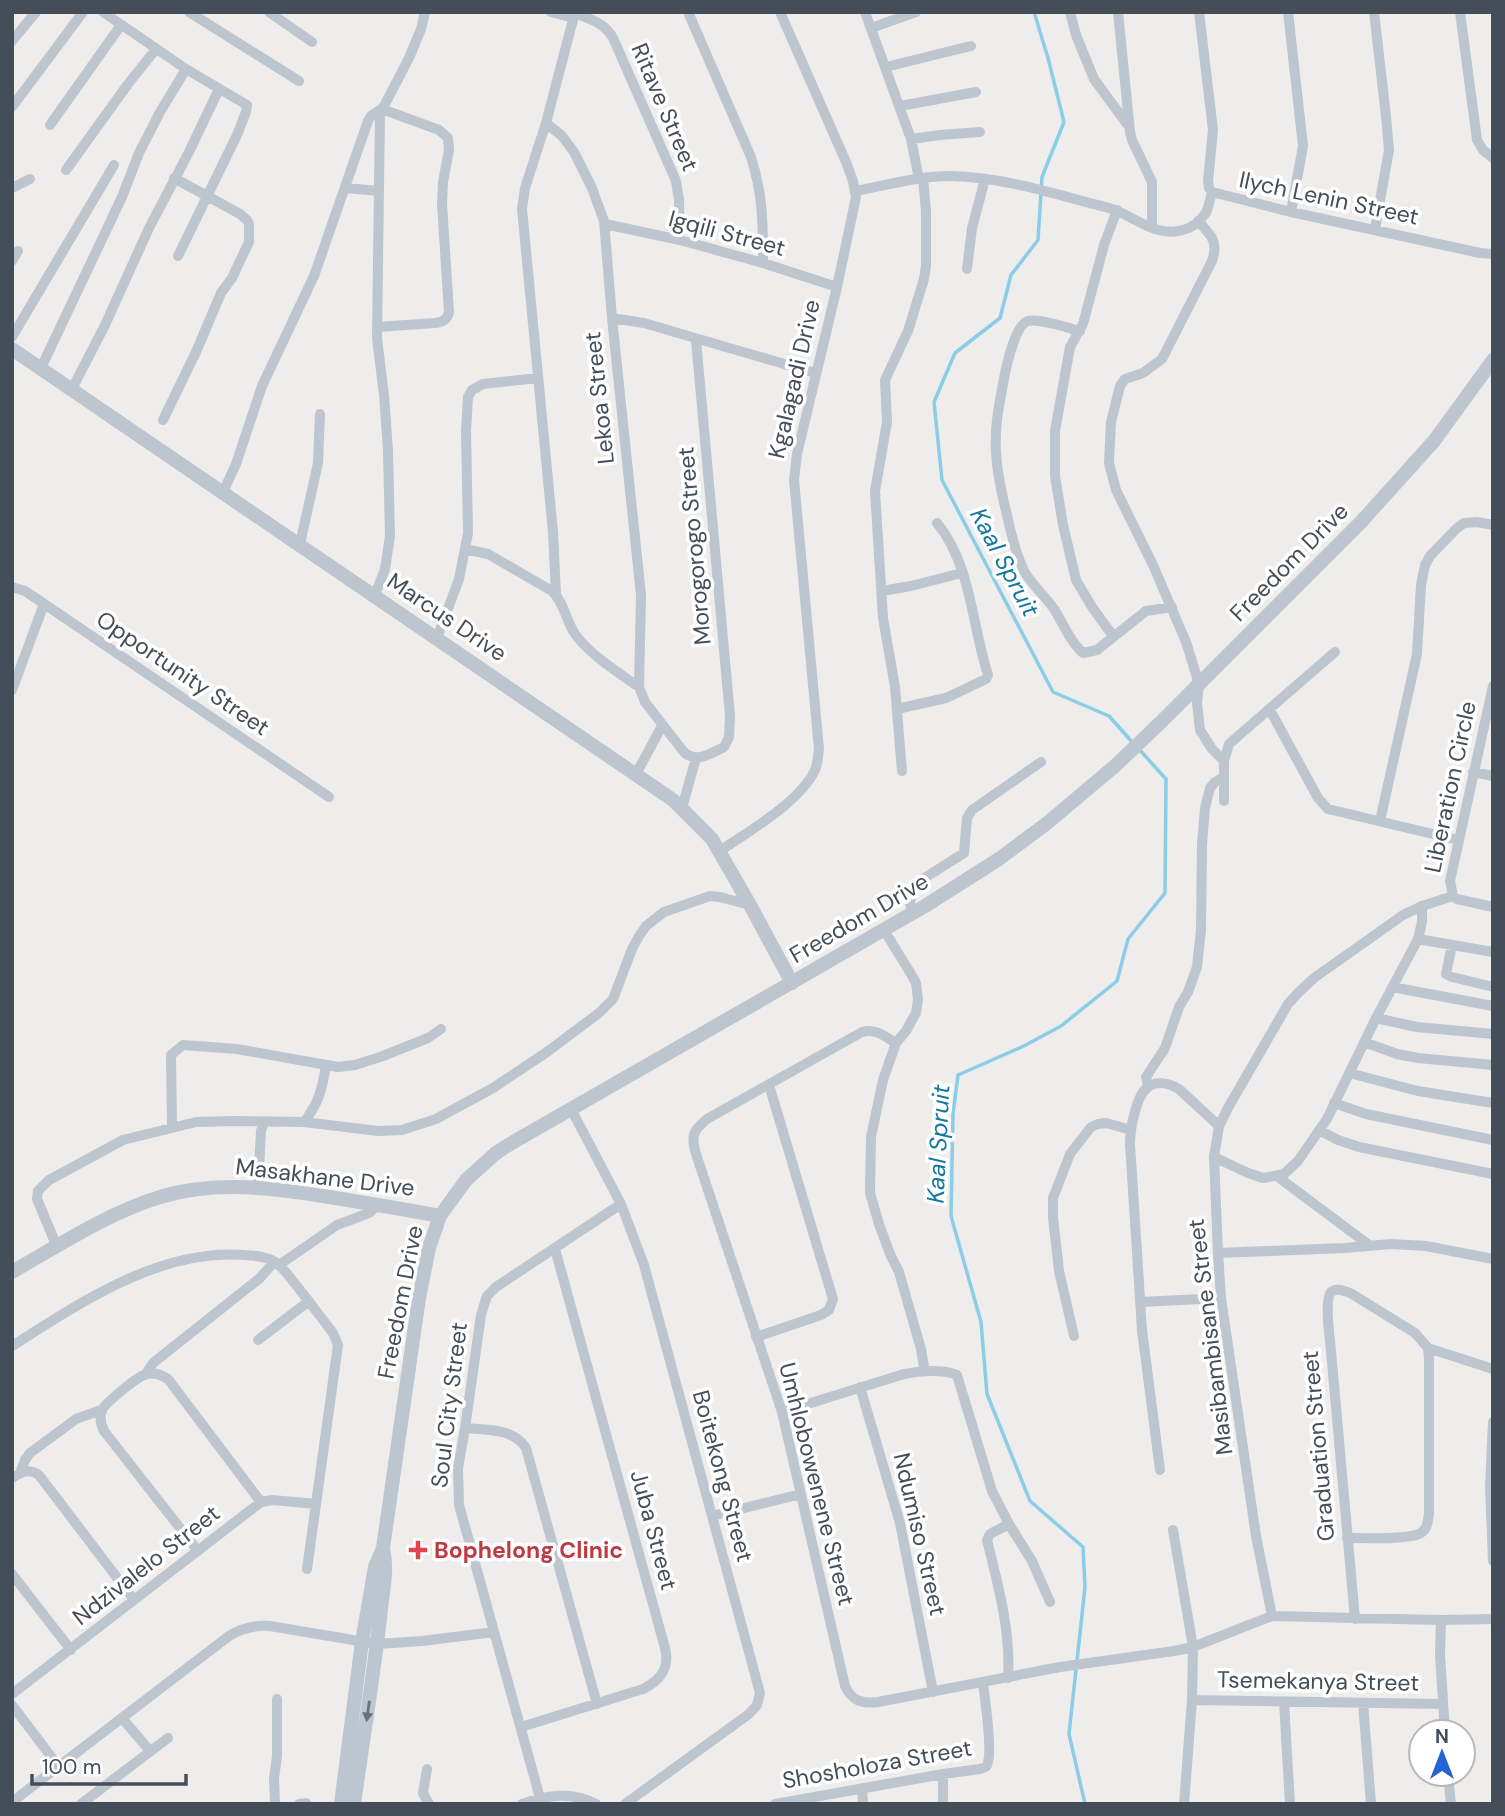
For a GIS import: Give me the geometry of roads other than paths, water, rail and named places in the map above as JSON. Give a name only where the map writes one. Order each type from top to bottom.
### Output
[{"type":"street","points":[[12,40],[36,12]]},
{"type":"street","points":[[12,107],[83,12]]},
{"type":"street","points":[[103,12],[186,69],[246,103],[247,108],[237,135],[178,256]]},
{"type":"street","points":[[190,12],[299,81]]},
{"type":"street","points":[[269,12],[312,42]]},
{"type":"street","points":[[375,595],[387,561],[390,536],[388,451],[377,344],[381,110],[409,58],[425,12]]},
{"type":"street","name":"Ritave Street","points":[[551,12],[574,15],[603,26],[610,32],[676,181],[680,240]]},
{"type":"street","points":[[688,12],[757,175],[762,206],[763,263]]},
{"type":"street","name":"Kgalagadi Drive","points":[[720,851],[792,799],[810,778],[818,760],[819,749],[794,480],[797,454],[855,207],[856,191],[846,162],[780,12]]},
{"type":"street","points":[[865,12],[911,139],[921,179],[926,239],[923,285],[908,331],[884,384],[887,422],[874,496],[885,629],[895,687],[902,771]]},
{"type":"street","points":[[871,27],[916,12]]},
{"type":"street","points":[[1070,12],[1076,35],[1094,79],[1129,127]]},
{"type":"street","points":[[1118,12],[1129,127],[1132,140],[1152,182],[1153,228]]},
{"type":"street","name":"Ilych Lenin Street","points":[[1199,12],[1213,130],[1208,181],[1212,192],[1291,212],[1493,254]]},
{"type":"street","points":[[1288,12],[1303,145],[1291,212]]},
{"type":"street","points":[[1374,12],[1389,150],[1375,229]]},
{"type":"street","points":[[1460,12],[1477,139],[1483,150],[1493,158]]},
{"type":"street","points":[[574,15],[522,209],[556,595],[581,642],[639,687],[645,702],[662,726],[685,754],[696,758],[682,808]]},
{"type":"street","points":[[50,125],[121,25]]},
{"type":"street","points":[[886,67],[971,46]]},
{"type":"street","points":[[66,170],[156,48]]},
{"type":"street","points":[[41,368],[122,197],[139,153],[186,69]]},
{"type":"street","points":[[72,389],[219,89]]},
{"type":"street","points":[[900,106],[976,92]]},
{"type":"street","points":[[223,492],[236,464],[262,386],[314,276],[371,116],[381,110],[439,130],[448,138],[442,204],[449,312],[442,322],[377,327]]},
{"type":"street","name":"Lekoa Street","points":[[545,123],[562,136],[575,152],[588,178],[605,225],[641,595],[639,687]]},
{"type":"street","points":[[911,139],[980,132]]},
{"type":"street","points":[[12,337],[114,165]]},
{"type":"street","points":[[856,191],[950,176],[985,178],[1117,210],[1157,230],[1183,231],[1207,211],[1212,192]]},
{"type":"street","points":[[163,420],[221,293],[232,278],[250,238],[247,220],[240,214],[174,178]]},
{"type":"street","points":[[967,269],[972,228],[985,178]]},
{"type":"street","points":[[12,188],[30,179]]},
{"type":"street","points":[[345,188],[379,191]]},
{"type":"street","points":[[1113,636],[1076,580],[1066,543],[1055,475],[1055,431],[1070,347],[1083,324],[1104,245],[1117,210]]},
{"type":"street","points":[[1198,221],[1213,240],[1215,248],[1212,261],[1162,359],[1143,373],[1122,381],[1111,422],[1109,463],[1111,477],[1126,515],[1153,565],[1186,642],[1199,684],[1197,703],[1200,730],[1212,749],[1224,761]]},
{"type":"street","name":"Igqili Street","points":[[605,225],[680,240],[837,287]]},
{"type":"street","points":[[612,318],[644,323],[815,373]]},
{"type":"street","points":[[1080,331],[1028,321],[1021,327],[1008,359],[998,409],[997,469],[1020,560],[1028,577],[1048,601],[1083,653],[1097,650],[1146,611],[1171,607]]},
{"type":"street","name":"Morogorogo Street","points":[[696,340],[730,716],[729,737],[724,747],[696,758]]},
{"type":"street","name":"Marcus Drive","points":[[12,349],[375,595],[682,808],[707,833],[720,851],[792,984]]},
{"type":"street","name":"Freedom Drive","points":[[341,1804],[362,1642],[375,1567],[383,1548],[419,1298],[429,1248],[440,1216],[466,1180],[496,1153],[912,914],[1030,837],[1115,766],[1377,506],[1434,441],[1493,360]]},
{"type":"street","points":[[437,638],[459,579],[469,522],[466,431],[469,394],[483,384],[538,377]]},
{"type":"street","points":[[300,544],[318,463],[320,414]]},
{"type":"street","points":[[1380,821],[1417,654],[1421,585],[1425,565],[1459,525],[1473,522],[1493,525]]},
{"type":"street","points":[[897,709],[956,695],[988,675],[962,573],[951,543],[937,523]]},
{"type":"street","points":[[465,549],[488,554],[556,595]]},
{"type":"street","points":[[882,591],[962,573]]},
{"type":"street","name":"Opportunity Street","points":[[12,587],[44,604],[329,797]]},
{"type":"street","points":[[12,690],[44,604]]},
{"type":"street","points":[[1224,801],[1224,761],[1229,744],[1335,652]]},
{"type":"street","name":"Liberation Circle","points":[[1453,897],[1450,881],[1493,686]]},
{"type":"street","points":[[1270,710],[1324,806],[1334,811],[1458,840]]},
{"type":"street","points":[[636,774],[662,726]]},
{"type":"street","points":[[912,914],[910,902],[915,884],[964,853],[967,818],[972,810],[1041,762]]},
{"type":"street","points":[[1473,772],[1493,776]]},
{"type":"street","points":[[1148,1086],[1146,1077],[1165,1048],[1197,967],[1201,930],[1205,808],[1210,788],[1224,777]]},
{"type":"street","points":[[57,1247],[37,1199],[38,1191],[60,1174],[123,1140],[196,1122],[304,1122],[402,1130],[436,1119],[493,1088],[599,1013],[613,999],[639,936],[646,926],[664,912],[710,897],[750,905]]},
{"type":"street","points":[[1453,897],[1493,907]]},
{"type":"street","name":"Masibambisane Street","points":[[1272,1616],[1256,1536],[1221,1298],[1214,1157],[1219,1126],[1276,1023],[1298,992],[1406,913],[1453,897]]},
{"type":"street","points":[[1214,1157],[1260,1177],[1278,1177],[1298,1161],[1319,1130],[1418,939],[1422,906]]},
{"type":"street","points":[[884,930],[911,974],[917,990],[916,1013],[906,1031],[895,1043],[883,1080],[872,1129],[870,1193],[890,1254],[899,1272],[915,1326],[924,1360],[921,1371]]},
{"type":"street","points":[[1418,939],[1493,952]]},
{"type":"street","points":[[1452,945],[1446,974],[1493,987]]},
{"type":"street","points":[[1392,987],[1493,1006]]},
{"type":"street","points":[[1376,1018],[1417,1027],[1493,1034]]},
{"type":"street","points":[[172,1128],[171,1055],[183,1045],[237,1049],[338,1067],[355,1065],[428,1038],[441,1029]]},
{"type":"street","name":"Umhlobowenene Street","points":[[895,1043],[877,1032],[865,1031],[707,1119],[693,1135],[695,1151],[782,1412],[849,1694],[857,1701],[865,1703],[1060,1667],[1193,1647],[1272,1616]]},
{"type":"street","points":[[1364,1042],[1418,1058],[1493,1065]]},
{"type":"street","points":[[304,1122],[313,1111],[322,1091],[326,1066]]},
{"type":"street","points":[[1349,1073],[1418,1091],[1493,1103]]},
{"type":"street","points":[[1160,1470],[1143,1340],[1131,1129],[1141,1096],[1148,1086],[1158,1083],[1173,1085],[1219,1126]]},
{"type":"street","points":[[756,1337],[821,1315],[829,1310],[833,1299],[769,1085]]},
{"type":"street","points":[[1334,1102],[1358,1112],[1493,1140]]},
{"type":"street","name":"Boitekong Street","points":[[571,1109],[621,1204],[643,1265],[760,1687],[760,1699],[749,1714],[625,1804]]},
{"type":"street","points":[[258,1188],[261,1131],[264,1122]]},
{"type":"street","points":[[1074,1336],[1059,1271],[1053,1198],[1070,1154],[1091,1127],[1106,1123],[1131,1129]]},
{"type":"street","points":[[1319,1130],[1344,1143],[1359,1147],[1493,1174]]},
{"type":"street","points":[[1278,1177],[1369,1245]]},
{"type":"street","name":"Masakhane Drive","points":[[12,1272],[120,1212],[158,1198],[210,1187],[258,1188],[379,1204],[440,1216]]},
{"type":"street","points":[[16,1475],[28,1455],[83,1415],[102,1410],[146,1374],[153,1363],[276,1264],[337,1225],[369,1213],[379,1204]]},
{"type":"street","name":"Soul City Street","points":[[540,1798],[457,1497],[458,1469],[481,1315],[487,1296],[496,1287],[621,1204]]},
{"type":"street","points":[[1217,1253],[1412,1245],[1493,1259]]},
{"type":"street","name":"Juba Street","points":[[521,1727],[643,1689],[654,1683],[664,1672],[666,1654],[555,1249]]},
{"type":"street","points":[[12,1346],[109,1289],[163,1265],[228,1254],[263,1257],[276,1264],[309,1301],[333,1333],[338,1345],[307,1569]]},
{"type":"street","name":"Graduation Street","points":[[1355,1619],[1327,1304],[1330,1294],[1341,1290],[1352,1294],[1415,1333],[1427,1348]]},
{"type":"street","points":[[1140,1302],[1221,1298]]},
{"type":"street","points":[[258,1340],[309,1301]]},
{"type":"street","points":[[1347,1538],[1409,1537],[1422,1532],[1427,1525],[1430,1370],[1427,1348],[1493,1369]]},
{"type":"street","points":[[782,1412],[904,1374],[921,1371],[951,1372],[957,1375],[992,1491],[1032,1561],[1050,1602]]},
{"type":"street","points":[[146,1374],[160,1374],[168,1379],[261,1502],[272,1500],[316,1504]]},
{"type":"street","name":"Ndumiso Street","points":[[860,1387],[900,1523],[933,1692]]},
{"type":"street","points":[[102,1410],[100,1421],[104,1431],[198,1551]]},
{"type":"street","points":[[1493,1422],[1490,1486],[1493,1561]]},
{"type":"street","points":[[465,1428],[509,1434],[526,1448],[597,1704]]},
{"type":"street","points":[[16,1475],[32,1471],[45,1482],[134,1600]]},
{"type":"street","points":[[712,1516],[801,1494]]},
{"type":"street","name":"Ndzivalelo Street","points":[[12,1694],[261,1502]]},
{"type":"street","points":[[1008,1678],[1006,1627],[986,1540],[990,1534],[1009,1524]]},
{"type":"street","points":[[1173,1530],[1193,1647],[1184,1804]]},
{"type":"street","name":"Freedom Drive","points":[[354,1804],[385,1576],[383,1548]]},
{"type":"street","points":[[12,1574],[71,1650]]},
{"type":"street","points":[[1272,1616],[1493,1619]]},
{"type":"street","points":[[1441,1620],[1440,1656],[1444,1718]]},
{"type":"street","points":[[12,1802],[229,1636],[244,1629],[260,1625],[270,1626],[377,1644],[422,1642],[494,1632]]},
{"type":"street","name":"Shosholoza Street","points":[[780,1803],[986,1767],[989,1751],[983,1683]]},
{"type":"street","points":[[275,1804],[277,1699]]},
{"type":"street","name":"Tsemekanya Street","points":[[1192,1700],[1443,1704]]},
{"type":"street","points":[[1284,1702],[1290,1804]]},
{"type":"street","points":[[1363,1703],[1371,1804]]},
{"type":"street","points":[[12,1705],[59,1767]]},
{"type":"street","points":[[122,1718],[150,1751]]},
{"type":"street","points":[[81,1804],[168,1738]]},
{"type":"street","points":[[427,1769],[423,1793],[429,1804]]},
{"type":"street","points":[[943,1774],[943,1804]]},
{"type":"street","points":[[862,1788],[863,1804]]},
{"type":"street","points":[[522,1804],[555,1795],[587,1799],[596,1804]]},
{"type":"street","points":[[299,1804],[306,1803]]},
{"type":"waterway","name":"Kaal Spruit","points":[[1034,12],[1064,122],[1042,177],[1038,240],[1011,275],[1000,318],[955,353],[934,402],[942,480],[1053,692],[1109,716],[1133,743]]},
{"type":"waterway","name":"Kaal Spruit","points":[[1085,1804],[1069,1734],[1085,1587],[1083,1547],[1030,1501],[987,1394],[981,1322],[951,1216],[953,1114],[958,1075],[1024,1046],[1061,1026],[1117,981],[1128,939],[1165,893],[1166,779],[1138,748]]},
{"type":"place","name":"Bophelong Clinic","points":[[418,1550]]}]
